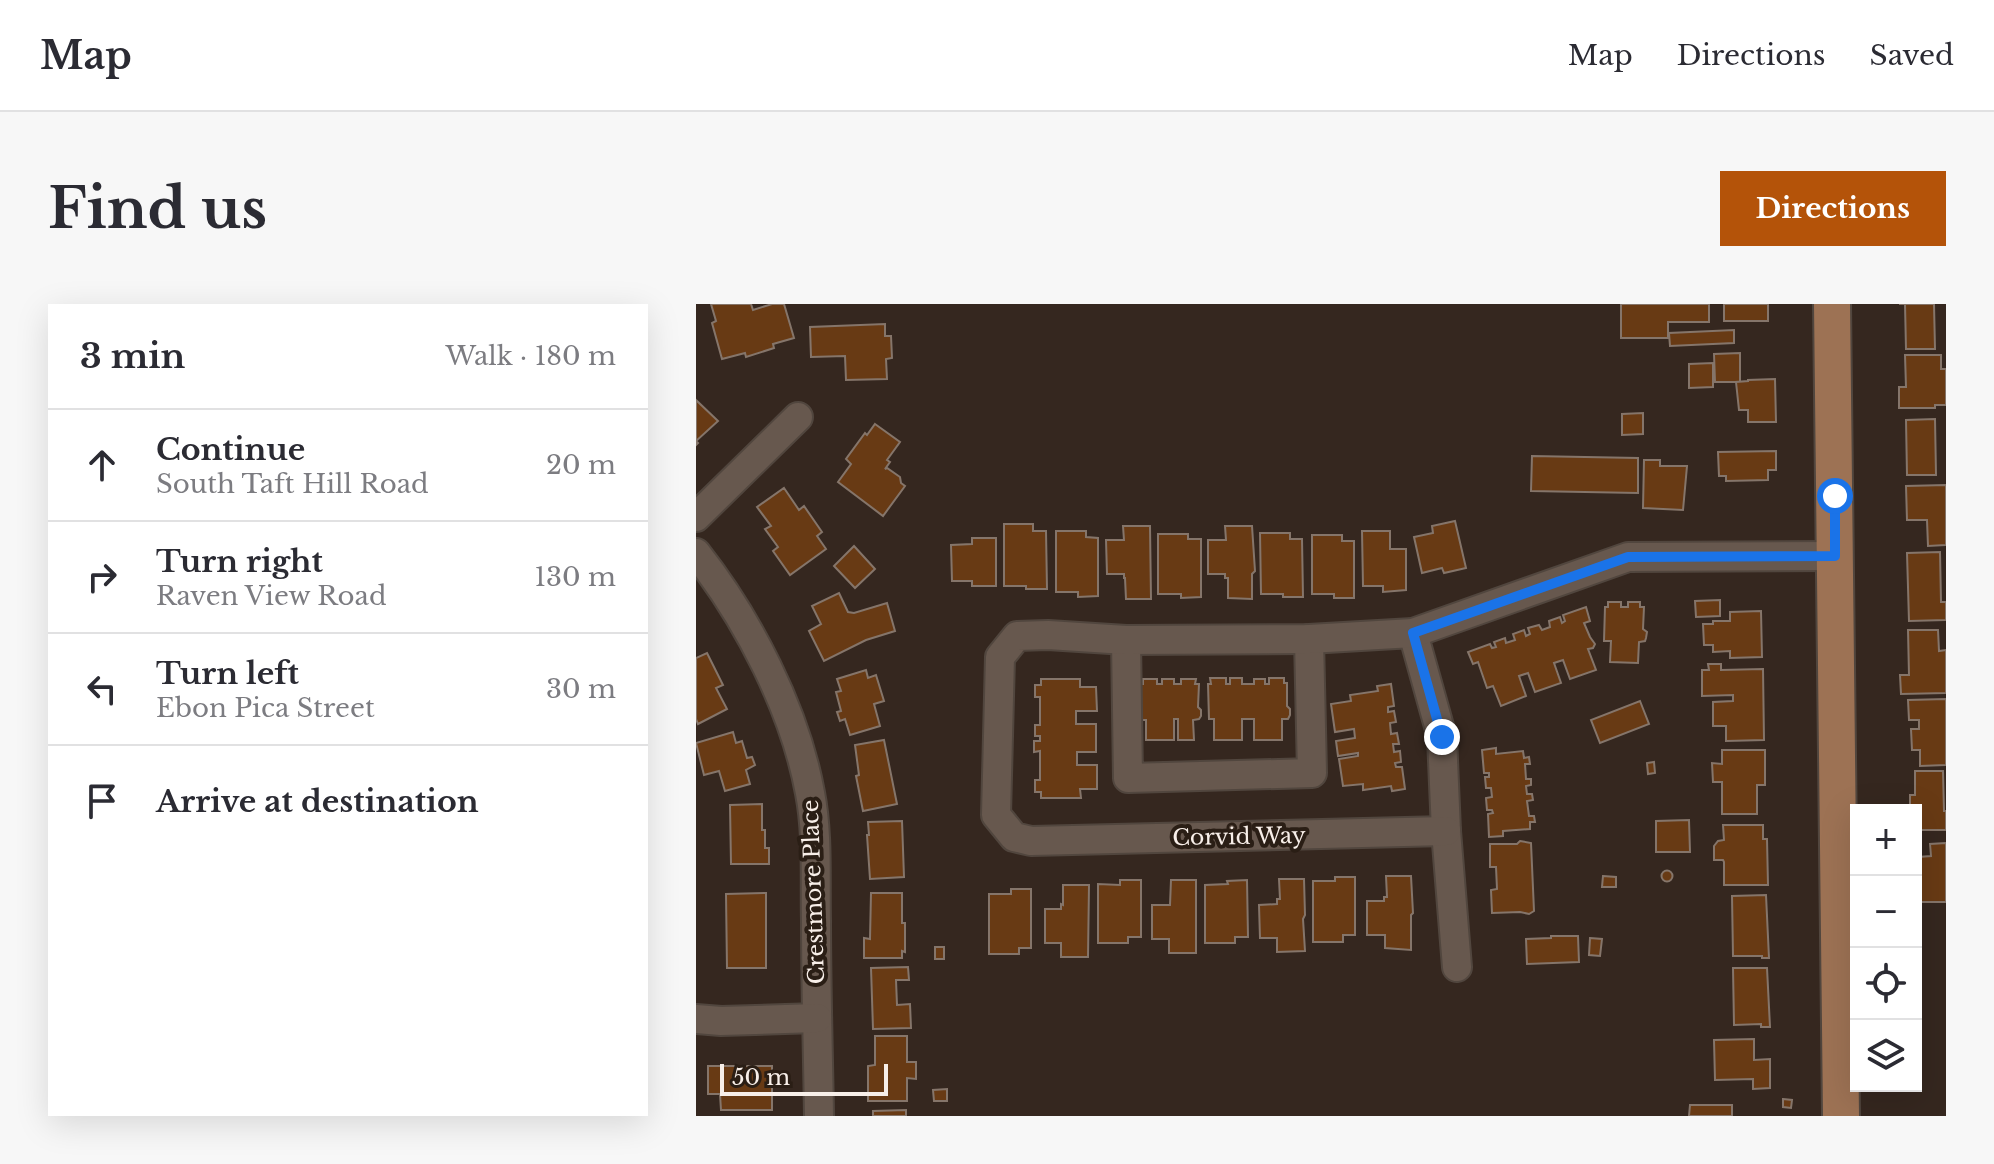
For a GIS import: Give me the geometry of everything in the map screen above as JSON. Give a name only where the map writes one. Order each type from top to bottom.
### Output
[{"type":"main road","points":[[1832,304],[1841,1116]]},
{"type":"street","points":[[696,517],[798,417]]},
{"type":"street","name":"Crestmore Place","points":[[696,553],[738,614],[774,680],[796,736],[810,794],[819,1116]]},
{"type":"street","points":[[1309,639],[1312,773],[1128,778],[1126,640],[1309,639],[1413,633],[1628,557],[1835,556]]},
{"type":"street","points":[[1413,633],[1442,737],[1457,967]]},
{"type":"street","name":"Corvid Way","points":[[1126,640],[1017,636],[1000,657],[996,815],[1014,837],[1031,841],[1446,831]]},
{"type":"street","points":[[696,1019],[817,1018]]},
{"type":"building","points":[[711,304],[751,304],[753,310],[784,304],[794,338],[746,357],[745,353],[722,359],[712,323],[716,321]]},
{"type":"building","points":[[1621,304],[1709,304],[1709,322],[1668,322],[1668,338],[1621,338]]},
{"type":"building","points":[[1724,304],[1768,304],[1768,321],[1724,321]]},
{"type":"building","points":[[1905,304],[1934,304],[1935,349],[1906,349]]},
{"type":"building","points":[[885,324],[885,336],[891,336],[892,358],[886,359],[887,379],[846,380],[845,356],[811,357],[810,327]]},
{"type":"building","points":[[1734,330],[1734,343],[1670,346],[1669,333]]},
{"type":"building","points":[[1740,353],[1740,382],[1715,382],[1714,354]]},
{"type":"building","points":[[1905,355],[1941,355],[1941,369],[1946,369],[1946,405],[1899,408],[1899,387],[1906,387]]},
{"type":"building","points":[[1713,363],[1713,387],[1689,388],[1689,364]]},
{"type":"building","points":[[1775,379],[1776,422],[1748,422],[1748,410],[1739,410],[1736,382]]},
{"type":"building","points":[[696,400],[718,421],[696,441]]},
{"type":"building","points":[[1643,413],[1643,434],[1622,435],[1622,414]]},
{"type":"building","points":[[1935,419],[1936,475],[1907,475],[1906,420]]},
{"type":"building","points":[[875,424],[900,442],[887,460],[890,462],[885,469],[900,477],[905,486],[883,516],[838,482],[851,464],[846,459]]},
{"type":"building","points":[[1776,451],[1776,470],[1768,470],[1768,480],[1726,481],[1726,476],[1719,476],[1718,452]]},
{"type":"building","points":[[1532,456],[1638,458],[1638,493],[1531,491]]},
{"type":"building","points":[[1644,460],[1660,460],[1660,466],[1687,466],[1683,510],[1643,508]]},
{"type":"building","points":[[1946,485],[1946,545],[1928,546],[1927,520],[1907,520],[1906,486]]},
{"type":"building","points":[[784,488],[799,510],[804,506],[822,532],[817,536],[826,549],[790,575],[773,551],[778,547],[765,529],[771,526],[757,507]]},
{"type":"building","points":[[1455,521],[1466,568],[1444,573],[1442,568],[1422,573],[1414,537],[1433,533],[1432,526]]},
{"type":"building","points":[[1004,524],[1033,524],[1033,531],[1046,531],[1047,589],[1004,586]]},
{"type":"building","points":[[1123,526],[1150,526],[1151,599],[1126,599],[1124,574],[1107,574],[1106,540],[1124,540]]},
{"type":"building","points":[[1225,526],[1252,526],[1255,571],[1252,574],[1252,599],[1228,598],[1228,578],[1225,574],[1208,574],[1208,540],[1226,540]]},
{"type":"building","points":[[1056,531],[1086,531],[1086,537],[1098,538],[1098,596],[1078,597],[1078,592],[1056,592]]},
{"type":"building","points":[[1362,531],[1390,531],[1390,549],[1406,549],[1406,590],[1383,592],[1383,586],[1363,586]]},
{"type":"building","points":[[1260,533],[1290,533],[1290,539],[1302,539],[1303,597],[1261,594]]},
{"type":"building","points":[[1158,534],[1188,534],[1188,539],[1201,539],[1201,597],[1158,594]]},
{"type":"building","points":[[1312,535],[1342,535],[1342,541],[1354,541],[1354,598],[1312,594]]},
{"type":"building","points":[[972,538],[996,538],[996,586],[972,586],[972,581],[952,581],[951,545],[972,544]]},
{"type":"building","points":[[854,546],[875,569],[855,588],[834,566]]},
{"type":"building","points":[[1940,552],[1941,602],[1946,602],[1946,620],[1909,621],[1907,553]]},
{"type":"building","points":[[839,593],[848,612],[887,603],[895,631],[866,640],[824,661],[809,631],[821,624],[812,606]]},
{"type":"building","points":[[1720,600],[1720,616],[1696,617],[1695,601]]},
{"type":"building","points":[[1608,602],[1621,602],[1621,607],[1628,607],[1628,602],[1640,602],[1640,607],[1644,607],[1643,629],[1647,632],[1645,641],[1639,642],[1638,663],[1610,662],[1611,641],[1604,641],[1605,607],[1608,607]]},
{"type":"building","points":[[1586,607],[1590,621],[1584,623],[1595,644],[1588,649],[1596,670],[1570,679],[1563,660],[1554,663],[1561,683],[1535,692],[1528,673],[1519,676],[1526,696],[1501,706],[1493,686],[1487,688],[1478,662],[1473,664],[1468,652],[1490,644],[1492,648],[1496,647],[1494,642],[1505,638],[1506,643],[1515,640],[1513,634],[1524,630],[1526,636],[1530,634],[1528,628],[1539,625],[1542,630],[1550,627],[1549,621],[1560,617],[1562,623],[1565,621],[1563,615]]},
{"type":"building","points":[[1761,611],[1762,657],[1730,658],[1730,651],[1713,652],[1713,645],[1704,645],[1703,624],[1730,621],[1730,612]]},
{"type":"building","points":[[1908,630],[1938,630],[1939,651],[1946,650],[1946,693],[1901,694],[1900,675],[1909,675]]},
{"type":"building","points":[[707,653],[723,685],[716,688],[727,709],[698,724],[696,658]]},
{"type":"building","points":[[1708,664],[1721,664],[1721,670],[1763,669],[1764,740],[1726,741],[1726,726],[1713,726],[1713,702],[1733,701],[1733,695],[1702,696],[1702,670],[1709,670]]},
{"type":"building","points":[[866,670],[868,678],[876,675],[884,701],[874,704],[880,726],[850,735],[845,719],[840,721],[837,712],[841,711],[836,692],[841,691],[837,679]]},
{"type":"building","points":[[1210,678],[1226,678],[1226,684],[1230,684],[1230,678],[1242,678],[1242,684],[1254,684],[1254,679],[1265,679],[1265,684],[1269,684],[1269,678],[1284,678],[1290,715],[1288,719],[1282,719],[1282,740],[1254,740],[1254,719],[1242,719],[1242,740],[1214,740],[1214,719],[1209,719]]},
{"type":"building","points":[[1041,679],[1080,679],[1080,687],[1096,687],[1097,711],[1076,711],[1076,724],[1096,724],[1096,752],[1077,752],[1077,765],[1097,765],[1097,789],[1080,789],[1081,798],[1041,798],[1041,792],[1035,792],[1035,780],[1040,780],[1040,751],[1034,752],[1034,741],[1040,741],[1040,736],[1035,736],[1035,725],[1040,725],[1040,697],[1035,697],[1035,685],[1041,685]]},
{"type":"building","points":[[1143,679],[1157,679],[1157,684],[1162,684],[1162,679],[1174,679],[1174,684],[1181,684],[1181,679],[1196,679],[1201,716],[1193,720],[1194,740],[1178,740],[1178,719],[1174,719],[1174,740],[1146,740],[1146,720],[1140,720],[1140,684],[1143,684]]},
{"type":"building","points":[[1391,684],[1394,706],[1388,707],[1388,712],[1394,711],[1396,722],[1390,723],[1391,734],[1397,733],[1399,744],[1393,744],[1394,752],[1400,751],[1401,762],[1395,763],[1396,767],[1402,767],[1405,789],[1392,791],[1391,786],[1363,790],[1363,784],[1343,786],[1339,759],[1358,756],[1358,753],[1338,756],[1336,741],[1355,738],[1354,729],[1335,732],[1331,704],[1351,701],[1350,695],[1378,691],[1377,686]]},
{"type":"building","points":[[1946,699],[1946,765],[1920,766],[1920,750],[1912,750],[1911,729],[1919,729],[1919,720],[1909,720],[1908,700]]},
{"type":"building","points":[[1640,701],[1649,724],[1600,743],[1591,720]]},
{"type":"building","points":[[733,732],[736,743],[742,741],[747,758],[752,757],[755,765],[746,770],[750,784],[725,791],[719,771],[704,775],[696,743]]},
{"type":"building","points":[[884,740],[897,804],[863,811],[856,776],[859,775],[855,745]]},
{"type":"building","points":[[1496,748],[1496,754],[1523,751],[1524,758],[1529,757],[1530,764],[1525,764],[1526,779],[1531,779],[1531,785],[1526,786],[1527,794],[1532,794],[1533,800],[1527,801],[1529,816],[1534,816],[1535,822],[1530,822],[1530,829],[1503,831],[1503,836],[1489,837],[1488,814],[1493,813],[1487,810],[1486,798],[1492,797],[1491,788],[1486,788],[1485,777],[1489,777],[1489,773],[1484,773],[1482,750]]},
{"type":"building","points":[[1722,750],[1765,750],[1765,785],[1757,785],[1757,814],[1722,814],[1722,782],[1713,782],[1712,763],[1722,764]]},
{"type":"building","points":[[1654,762],[1655,773],[1648,774],[1647,763]]},
{"type":"building","points":[[1915,771],[1943,771],[1946,830],[1922,830],[1922,804],[1910,804],[1910,795],[1915,795]]},
{"type":"building","points":[[762,804],[762,830],[765,830],[765,848],[769,848],[769,864],[731,864],[730,805]]},
{"type":"building","points":[[1689,820],[1690,852],[1656,852],[1656,821]]},
{"type":"building","points":[[902,821],[904,877],[870,879],[868,822]]},
{"type":"building","points":[[1723,825],[1763,825],[1763,839],[1767,839],[1768,885],[1724,885],[1724,862],[1714,860],[1714,846],[1724,840]]},
{"type":"building","points":[[1520,841],[1531,843],[1534,911],[1529,914],[1492,913],[1491,890],[1497,889],[1496,867],[1490,867],[1490,844],[1517,844]]},
{"type":"building","points":[[1946,843],[1946,902],[1922,902],[1922,857],[1931,856],[1930,844]]},
{"type":"building","points":[[1667,871],[1672,876],[1667,881],[1662,876]]},
{"type":"building","points":[[1386,876],[1411,876],[1411,950],[1385,948],[1385,935],[1367,935],[1367,901],[1384,901],[1387,897]]},
{"type":"building","points":[[1603,876],[1616,877],[1616,887],[1602,887]]},
{"type":"building","points":[[1335,877],[1355,877],[1355,935],[1343,935],[1343,942],[1313,942],[1313,881],[1335,881]]},
{"type":"building","points":[[1279,879],[1304,879],[1305,951],[1277,952],[1277,938],[1260,938],[1259,905],[1277,904],[1277,899],[1280,899]]},
{"type":"building","points":[[1120,880],[1141,880],[1141,937],[1128,937],[1128,943],[1098,943],[1098,884],[1120,885]]},
{"type":"building","points":[[1171,880],[1196,880],[1196,953],[1169,953],[1169,939],[1152,939],[1152,905],[1170,905]]},
{"type":"building","points":[[1247,880],[1248,937],[1235,937],[1235,943],[1205,943],[1205,885]]},
{"type":"building","points":[[1063,885],[1089,885],[1088,957],[1061,957],[1061,943],[1045,943],[1045,909],[1061,909]]},
{"type":"building","points":[[1011,889],[1031,889],[1031,948],[1019,948],[1019,954],[989,954],[989,894],[1011,894]]},
{"type":"building","points":[[766,893],[766,968],[727,968],[726,894]]},
{"type":"building","points":[[871,893],[902,893],[905,952],[902,951],[902,958],[864,958],[864,938],[870,939]]},
{"type":"building","points":[[1766,895],[1769,958],[1733,956],[1732,896]]},
{"type":"building","points":[[1578,936],[1579,962],[1527,964],[1526,939]]},
{"type":"building","points":[[1590,938],[1602,939],[1600,956],[1589,955]]},
{"type":"building","points":[[935,947],[944,947],[944,959],[935,959]]},
{"type":"building","points":[[908,967],[909,980],[896,980],[897,1005],[910,1004],[911,1028],[873,1029],[871,968]]},
{"type":"building","points":[[1733,968],[1767,968],[1770,1027],[1761,1027],[1761,1024],[1734,1025]]},
{"type":"building","points":[[875,1036],[907,1036],[907,1062],[916,1062],[916,1079],[907,1078],[907,1101],[868,1101],[868,1066],[875,1065]]},
{"type":"building","points":[[1754,1039],[1754,1060],[1770,1059],[1770,1088],[1753,1089],[1753,1079],[1715,1080],[1714,1040]]},
{"type":"building","points":[[708,1066],[772,1066],[772,1110],[721,1110],[720,1094],[708,1094]]},
{"type":"building","points":[[947,1089],[947,1101],[934,1101],[933,1090]]},
{"type":"building","points":[[1783,1099],[1792,1100],[1791,1108],[1783,1107]]},
{"type":"building","points":[[1690,1105],[1732,1105],[1732,1116],[1689,1116]]},
{"type":"building","points":[[906,1110],[906,1116],[873,1116],[873,1111]]},
{"type":"route","points":[[1442,737],[1413,633],[1628,557],[1835,556],[1835,496]]}]
